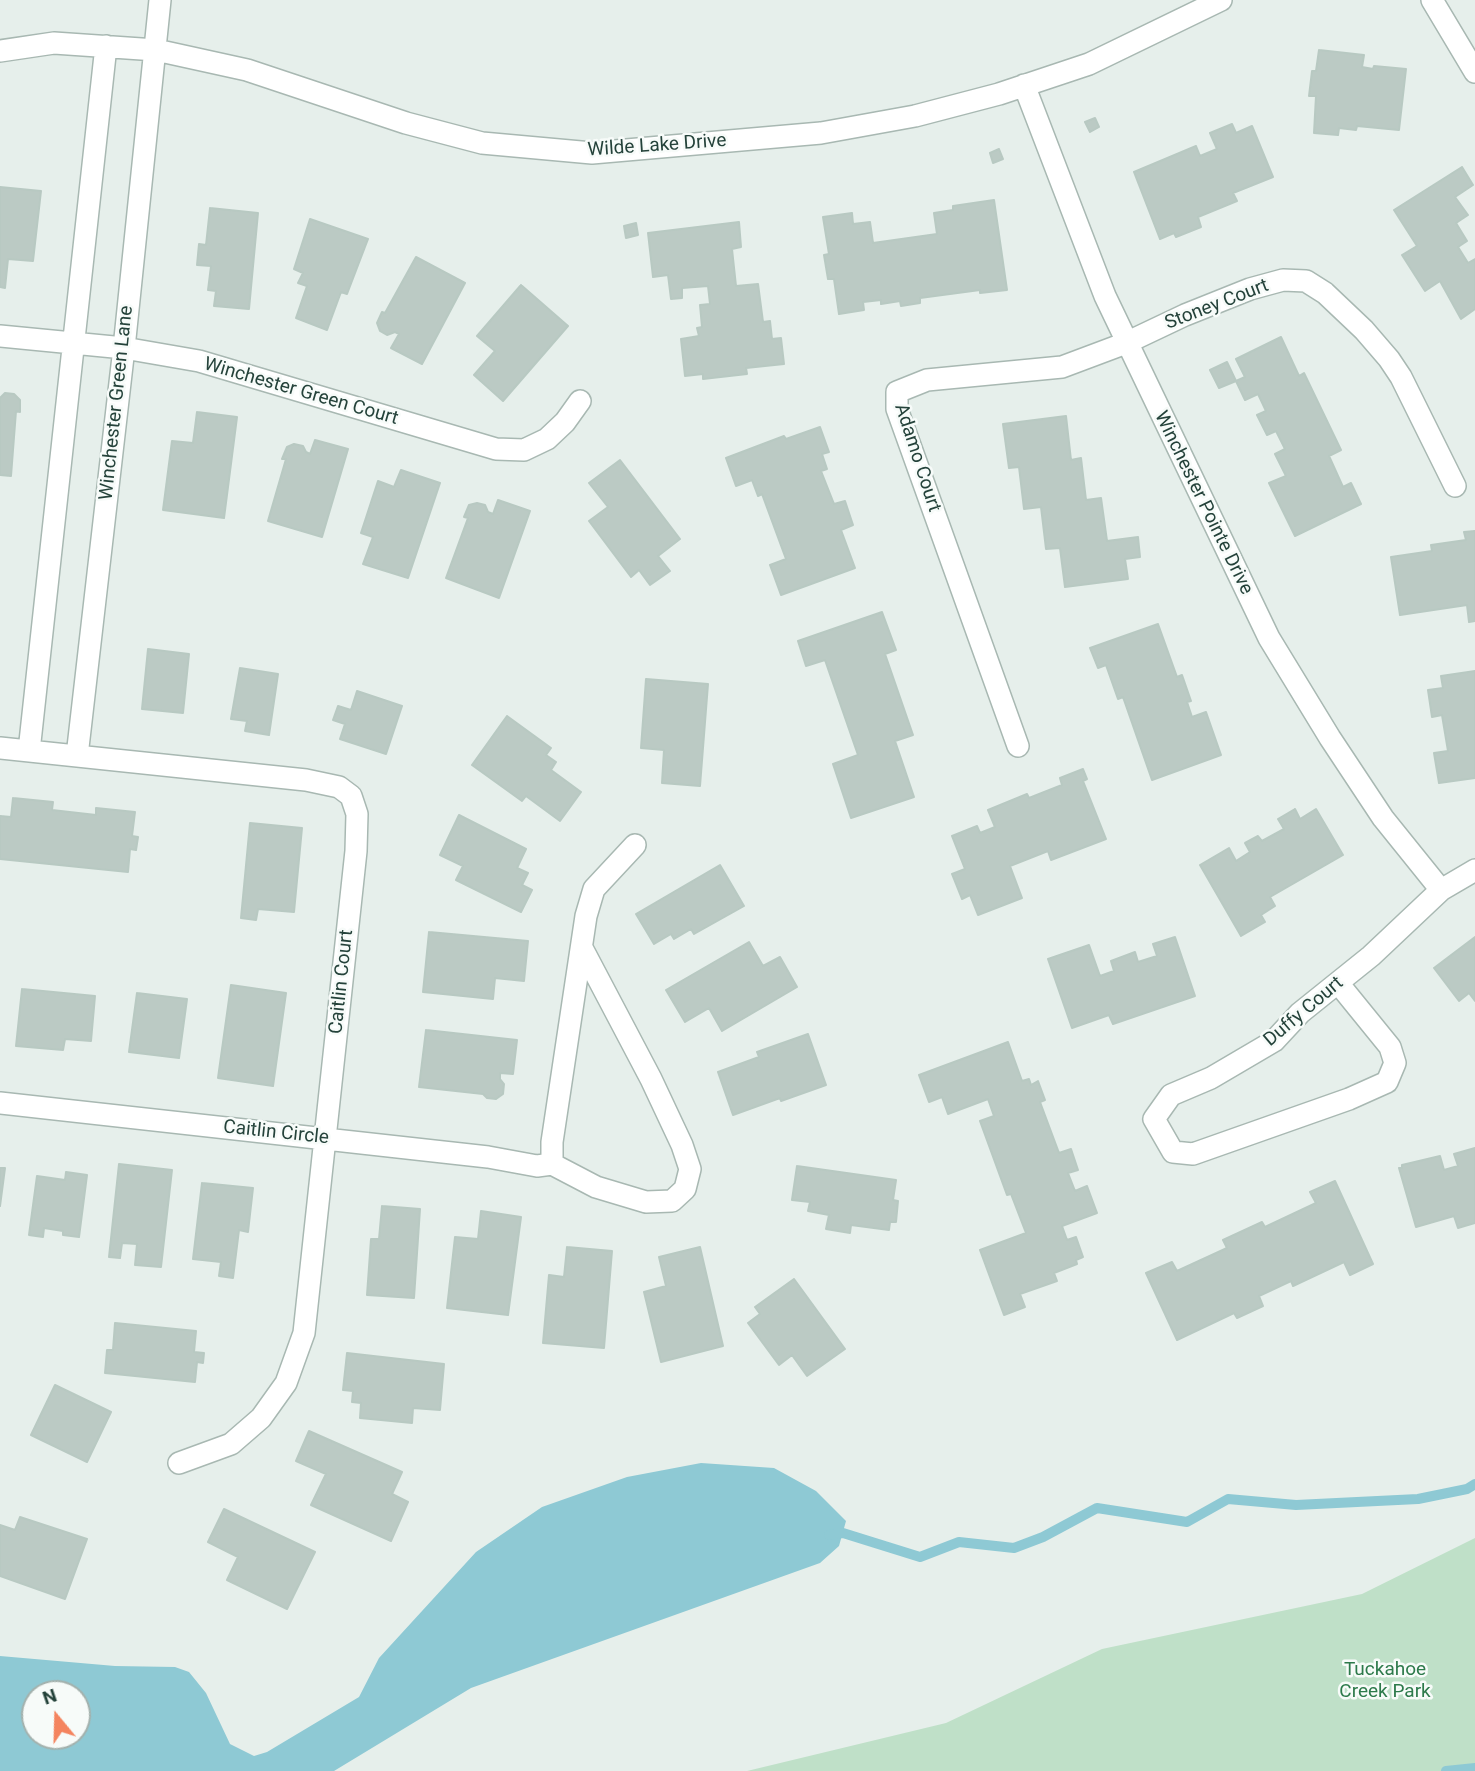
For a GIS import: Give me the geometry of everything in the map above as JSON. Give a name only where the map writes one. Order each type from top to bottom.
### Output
[{"type":"street","name":"Winchester Green Lane","points":[[77,756],[124,348],[160,0]]},
{"type":"street","name":"Wilde Lake Drive","points":[[0,51],[54,43],[156,50],[247,69],[406,123],[482,143],[592,153],[821,133],[915,116],[1088,64],[1221,0]]},
{"type":"street","points":[[1432,0],[1475,72]]},
{"type":"street","points":[[29,751],[106,46]]},
{"type":"street","name":"Winchester Pointe Drive","points":[[1024,85],[1105,296],[1269,638],[1375,806],[1441,890]]},
{"type":"street","name":"Stoney Court","points":[[1126,343],[1185,315],[1250,289],[1283,280],[1306,282],[1325,293],[1364,330],[1389,359],[1401,377],[1455,486]]},
{"type":"street","name":"Winchester Green Court","points":[[0,336],[124,348],[199,361],[496,449],[524,450],[547,439],[565,422],[580,401]]},
{"type":"street","name":"Adamo Court","points":[[1018,746],[897,409],[897,392],[927,380],[1062,367],[1126,343]]},
{"type":"street","name":"Caitlin Court","points":[[0,748],[306,780],[340,787],[351,796],[357,814],[356,850],[304,1333],[286,1383],[261,1418],[231,1444],[179,1463]]},
{"type":"street","points":[[552,1164],[552,1142],[586,916],[593,889],[635,845]]},
{"type":"street","name":"Duffy Court","points":[[1338,983],[1390,1047],[1395,1063],[1387,1082],[1349,1099],[1193,1154],[1173,1152],[1154,1119],[1171,1096],[1211,1078],[1274,1041],[1300,1013],[1371,956],[1441,890],[1475,870]]},
{"type":"street","name":"Caitlin Circle","points":[[0,1103],[488,1157],[537,1166],[552,1164],[596,1187],[646,1202],[672,1200],[685,1189],[690,1169],[682,1145],[651,1079],[582,948]]},
{"type":"green space","name":"Tuckahoe Creek Park","points":[[1475,1538],[1475,1771],[747,1771],[946,1723],[1102,1649],[1362,1594]]},
{"type":"water","points":[[701,1463],[774,1468],[816,1491],[846,1521],[839,1546],[820,1563],[471,1688],[334,1771],[0,1771],[0,1656],[115,1666],[175,1667],[189,1672],[206,1693],[230,1744],[254,1756],[267,1752],[359,1697],[379,1658],[476,1552],[542,1507],[627,1477]]},
{"type":"building","points":[[1319,50],[1364,55],[1362,67],[1406,69],[1399,130],[1357,126],[1356,130],[1339,128],[1338,135],[1314,133],[1316,96],[1309,96],[1312,71],[1316,71]]},
{"type":"building","points":[[1095,118],[1099,127],[1090,132],[1085,122]]},
{"type":"building","points":[[1232,124],[1236,133],[1252,126],[1273,177],[1233,193],[1237,201],[1198,217],[1201,227],[1176,237],[1174,233],[1160,239],[1134,172],[1196,146],[1200,156],[1217,149],[1210,133]]},
{"type":"building","points":[[999,149],[1003,159],[993,163],[990,153]]},
{"type":"building","points":[[1462,167],[1473,185],[1455,197],[1468,215],[1456,223],[1467,241],[1458,247],[1468,263],[1475,259],[1475,309],[1461,319],[1440,281],[1425,291],[1402,255],[1417,246],[1394,210]]},
{"type":"building","points":[[0,187],[41,191],[33,261],[8,259],[5,288],[0,287]]},
{"type":"building","points":[[994,200],[1007,290],[980,293],[980,290],[920,298],[920,303],[901,306],[900,301],[881,304],[881,300],[863,302],[864,310],[839,314],[834,279],[828,279],[824,255],[829,254],[823,217],[852,213],[853,224],[870,222],[873,243],[937,234],[934,213],[953,210],[953,206]]},
{"type":"building","points":[[210,208],[258,213],[249,309],[214,306],[216,291],[208,290],[211,266],[197,265],[199,244],[206,245]]},
{"type":"building","points":[[310,219],[368,239],[347,294],[341,292],[327,330],[296,318],[307,286],[298,283],[303,273],[294,269]]},
{"type":"building","points":[[739,222],[741,247],[732,249],[736,286],[758,284],[763,322],[770,321],[772,339],[781,338],[784,364],[746,368],[747,374],[703,379],[703,374],[685,376],[681,339],[699,336],[697,328],[702,327],[700,305],[710,304],[708,286],[682,288],[682,298],[671,299],[668,275],[653,277],[648,233]]},
{"type":"building","points":[[636,223],[638,235],[626,238],[624,226]]},
{"type":"building","points":[[416,257],[465,283],[422,364],[391,348],[399,334],[395,332],[387,335],[380,331],[377,323]]},
{"type":"building","points":[[521,285],[568,326],[503,401],[474,375],[495,351],[477,336]]},
{"type":"building","points":[[1281,337],[1299,376],[1304,373],[1341,450],[1329,456],[1343,487],[1351,483],[1361,504],[1295,536],[1269,483],[1286,476],[1275,454],[1285,449],[1276,431],[1267,435],[1257,415],[1266,411],[1258,394],[1245,400],[1236,381],[1245,377],[1236,359]]},
{"type":"building","points":[[1227,362],[1236,381],[1219,388],[1210,370]]},
{"type":"building","points":[[5,393],[14,394],[20,400],[20,412],[16,411],[11,476],[0,475],[0,398]]},
{"type":"building","points":[[197,412],[237,417],[224,518],[163,510],[172,441],[193,443]]},
{"type":"building","points":[[1066,416],[1071,460],[1081,458],[1086,500],[1101,498],[1107,541],[1138,537],[1140,557],[1125,559],[1128,579],[1065,587],[1060,548],[1046,549],[1041,507],[1024,509],[1019,467],[1009,468],[1003,424]]},
{"type":"building","points":[[820,427],[829,452],[822,454],[827,469],[821,471],[834,504],[845,501],[853,525],[841,530],[855,568],[781,595],[770,565],[786,559],[762,494],[758,496],[752,480],[736,486],[726,458],[784,436],[786,439]]},
{"type":"building","points":[[315,440],[348,449],[322,537],[268,521],[287,447],[294,444],[303,446],[310,454]]},
{"type":"building","points":[[620,460],[680,539],[658,556],[670,571],[650,585],[639,570],[631,577],[589,521],[608,507],[589,483]]},
{"type":"building","points":[[401,470],[440,483],[408,578],[363,564],[373,537],[361,533],[378,481],[394,487]]},
{"type":"building","points":[[498,500],[530,511],[499,598],[446,578],[468,518],[464,517],[469,505],[485,505],[488,512],[493,514]]},
{"type":"building","points":[[1475,531],[1475,621],[1469,622],[1467,605],[1400,615],[1391,557],[1432,551],[1431,545],[1466,540],[1464,532]]},
{"type":"building","points":[[882,612],[896,650],[885,654],[913,735],[895,741],[914,797],[851,818],[833,764],[858,755],[825,660],[806,666],[798,641]]},
{"type":"building","points":[[1158,624],[1177,677],[1182,675],[1191,701],[1187,702],[1192,717],[1206,712],[1221,755],[1152,780],[1123,697],[1118,699],[1106,665],[1098,668],[1090,648]]},
{"type":"building","points":[[148,649],[189,654],[183,713],[142,709]]},
{"type":"building","points":[[240,668],[278,674],[269,735],[245,731],[247,721],[231,719]]},
{"type":"building","points":[[1475,671],[1475,778],[1439,783],[1434,753],[1448,751],[1442,715],[1432,717],[1428,690],[1443,688],[1441,676]]},
{"type":"building","points":[[646,679],[708,684],[700,786],[662,783],[664,750],[641,748]]},
{"type":"building","points":[[357,691],[402,706],[386,754],[340,739],[345,724],[333,720],[338,706],[351,710]]},
{"type":"building","points":[[507,716],[551,748],[546,755],[556,762],[551,770],[581,792],[560,821],[526,796],[522,801],[472,765]]},
{"type":"building","points":[[1083,769],[1087,779],[1083,781],[1106,839],[1051,860],[1048,851],[1010,866],[1022,898],[978,915],[970,895],[962,899],[952,874],[965,869],[952,836],[977,826],[980,833],[995,827],[988,810],[1027,794],[1029,798],[1062,785],[1060,778]]},
{"type":"building","points":[[13,798],[53,802],[52,810],[96,815],[96,808],[135,812],[132,836],[138,837],[136,850],[130,849],[128,872],[0,859],[0,816],[11,817]]},
{"type":"building","points":[[1295,809],[1300,819],[1316,809],[1343,855],[1270,897],[1275,906],[1261,915],[1265,922],[1241,936],[1200,865],[1229,848],[1236,861],[1250,852],[1245,843],[1258,836],[1262,841],[1284,829],[1278,819]]},
{"type":"building","points":[[459,815],[526,849],[517,868],[528,873],[522,885],[532,890],[521,912],[456,880],[463,866],[440,855]]},
{"type":"building","points":[[250,823],[302,828],[294,912],[258,909],[256,920],[241,918]]},
{"type":"building","points":[[720,865],[744,906],[694,934],[691,929],[674,939],[671,934],[654,944],[636,914]]},
{"type":"building","points":[[429,932],[528,941],[524,981],[495,978],[493,999],[423,992]]},
{"type":"building","points":[[1175,937],[1195,996],[1113,1024],[1109,1015],[1072,1028],[1048,959],[1089,945],[1100,976],[1114,971],[1111,961],[1135,952],[1138,962],[1157,956],[1153,944]]},
{"type":"building","points":[[1475,937],[1475,1001],[1469,993],[1459,1001],[1434,968]]},
{"type":"building","points":[[749,942],[763,966],[780,957],[797,987],[722,1031],[709,1008],[685,1022],[666,990]]},
{"type":"building","points":[[231,985],[286,993],[273,1086],[218,1078]]},
{"type":"building","points":[[22,989],[95,996],[91,1041],[65,1039],[63,1050],[16,1046]]},
{"type":"building","points":[[137,993],[187,999],[179,1058],[129,1052]]},
{"type":"building","points":[[426,1030],[517,1040],[513,1074],[500,1073],[504,1084],[503,1094],[496,1099],[487,1098],[483,1094],[419,1087]]},
{"type":"building","points":[[808,1034],[826,1085],[733,1115],[718,1072],[759,1057],[757,1052]]},
{"type":"building","points":[[1008,1042],[1022,1081],[1029,1079],[1031,1085],[1038,1081],[1045,1100],[1040,1102],[1059,1153],[1071,1149],[1078,1170],[1068,1173],[1075,1191],[1087,1186],[1097,1213],[1062,1226],[1067,1240],[1076,1237],[1083,1257],[1076,1260],[1077,1264],[1054,1273],[1057,1281],[1020,1294],[1025,1307],[1004,1315],[980,1250],[1026,1233],[1011,1194],[1007,1195],[980,1121],[994,1116],[988,1099],[948,1114],[942,1097],[929,1102],[919,1075]]},
{"type":"building","points":[[1475,1148],[1475,1223],[1458,1228],[1454,1216],[1416,1227],[1399,1168],[1440,1156],[1444,1170],[1458,1166],[1454,1154]]},
{"type":"building","points":[[119,1164],[172,1170],[161,1267],[135,1265],[137,1244],[122,1243],[120,1258],[109,1257]]},
{"type":"building","points":[[797,1166],[896,1180],[893,1200],[898,1201],[896,1222],[890,1222],[889,1230],[851,1225],[850,1233],[826,1229],[829,1215],[808,1211],[810,1202],[792,1200]]},
{"type":"building","points":[[0,1168],[5,1168],[0,1206]]},
{"type":"building","points":[[66,1172],[87,1175],[79,1237],[44,1228],[43,1237],[29,1235],[37,1176],[65,1180]]},
{"type":"building","points":[[1335,1181],[1373,1264],[1350,1275],[1344,1262],[1293,1286],[1291,1281],[1259,1296],[1263,1306],[1237,1318],[1234,1313],[1177,1340],[1146,1273],[1172,1262],[1177,1271],[1227,1248],[1223,1240],[1262,1222],[1265,1227],[1316,1203],[1310,1192]]},
{"type":"building","points":[[202,1183],[253,1188],[248,1232],[239,1230],[233,1278],[219,1276],[221,1262],[193,1259]]},
{"type":"building","points":[[382,1206],[420,1209],[414,1298],[367,1295],[371,1239],[379,1239]]},
{"type":"building","points":[[481,1211],[521,1217],[508,1315],[447,1308],[455,1237],[478,1239]]},
{"type":"building","points":[[567,1247],[612,1251],[604,1348],[543,1343],[549,1275],[564,1277]]},
{"type":"building","points":[[700,1247],[723,1346],[661,1362],[644,1292],[666,1286],[659,1257]]},
{"type":"building","points":[[794,1279],[845,1349],[807,1376],[792,1355],[779,1365],[748,1323],[760,1314],[755,1307]]},
{"type":"building","points":[[115,1323],[196,1331],[194,1352],[204,1353],[203,1363],[197,1362],[195,1382],[105,1373],[107,1350],[113,1350]]},
{"type":"building","points":[[347,1353],[444,1364],[440,1410],[413,1408],[412,1423],[360,1418],[361,1403],[352,1402],[353,1391],[343,1390]]},
{"type":"building","points":[[55,1385],[111,1412],[87,1462],[31,1435]]},
{"type":"building","points":[[309,1431],[402,1472],[392,1494],[408,1502],[391,1541],[311,1505],[326,1474],[296,1461]]},
{"type":"building","points":[[224,1509],[315,1552],[287,1609],[227,1580],[238,1557],[208,1542]]},
{"type":"building","points":[[20,1517],[87,1539],[65,1599],[0,1576],[0,1525],[15,1530]]},
{"type":"waterway","points":[[829,1535],[843,1533],[920,1557],[959,1542],[1014,1548],[1043,1537],[1097,1508],[1187,1522],[1228,1499],[1296,1505],[1418,1499],[1467,1489],[1475,1484]]},
{"type":"waterway","points":[[1446,1771],[1475,1768]]}]
